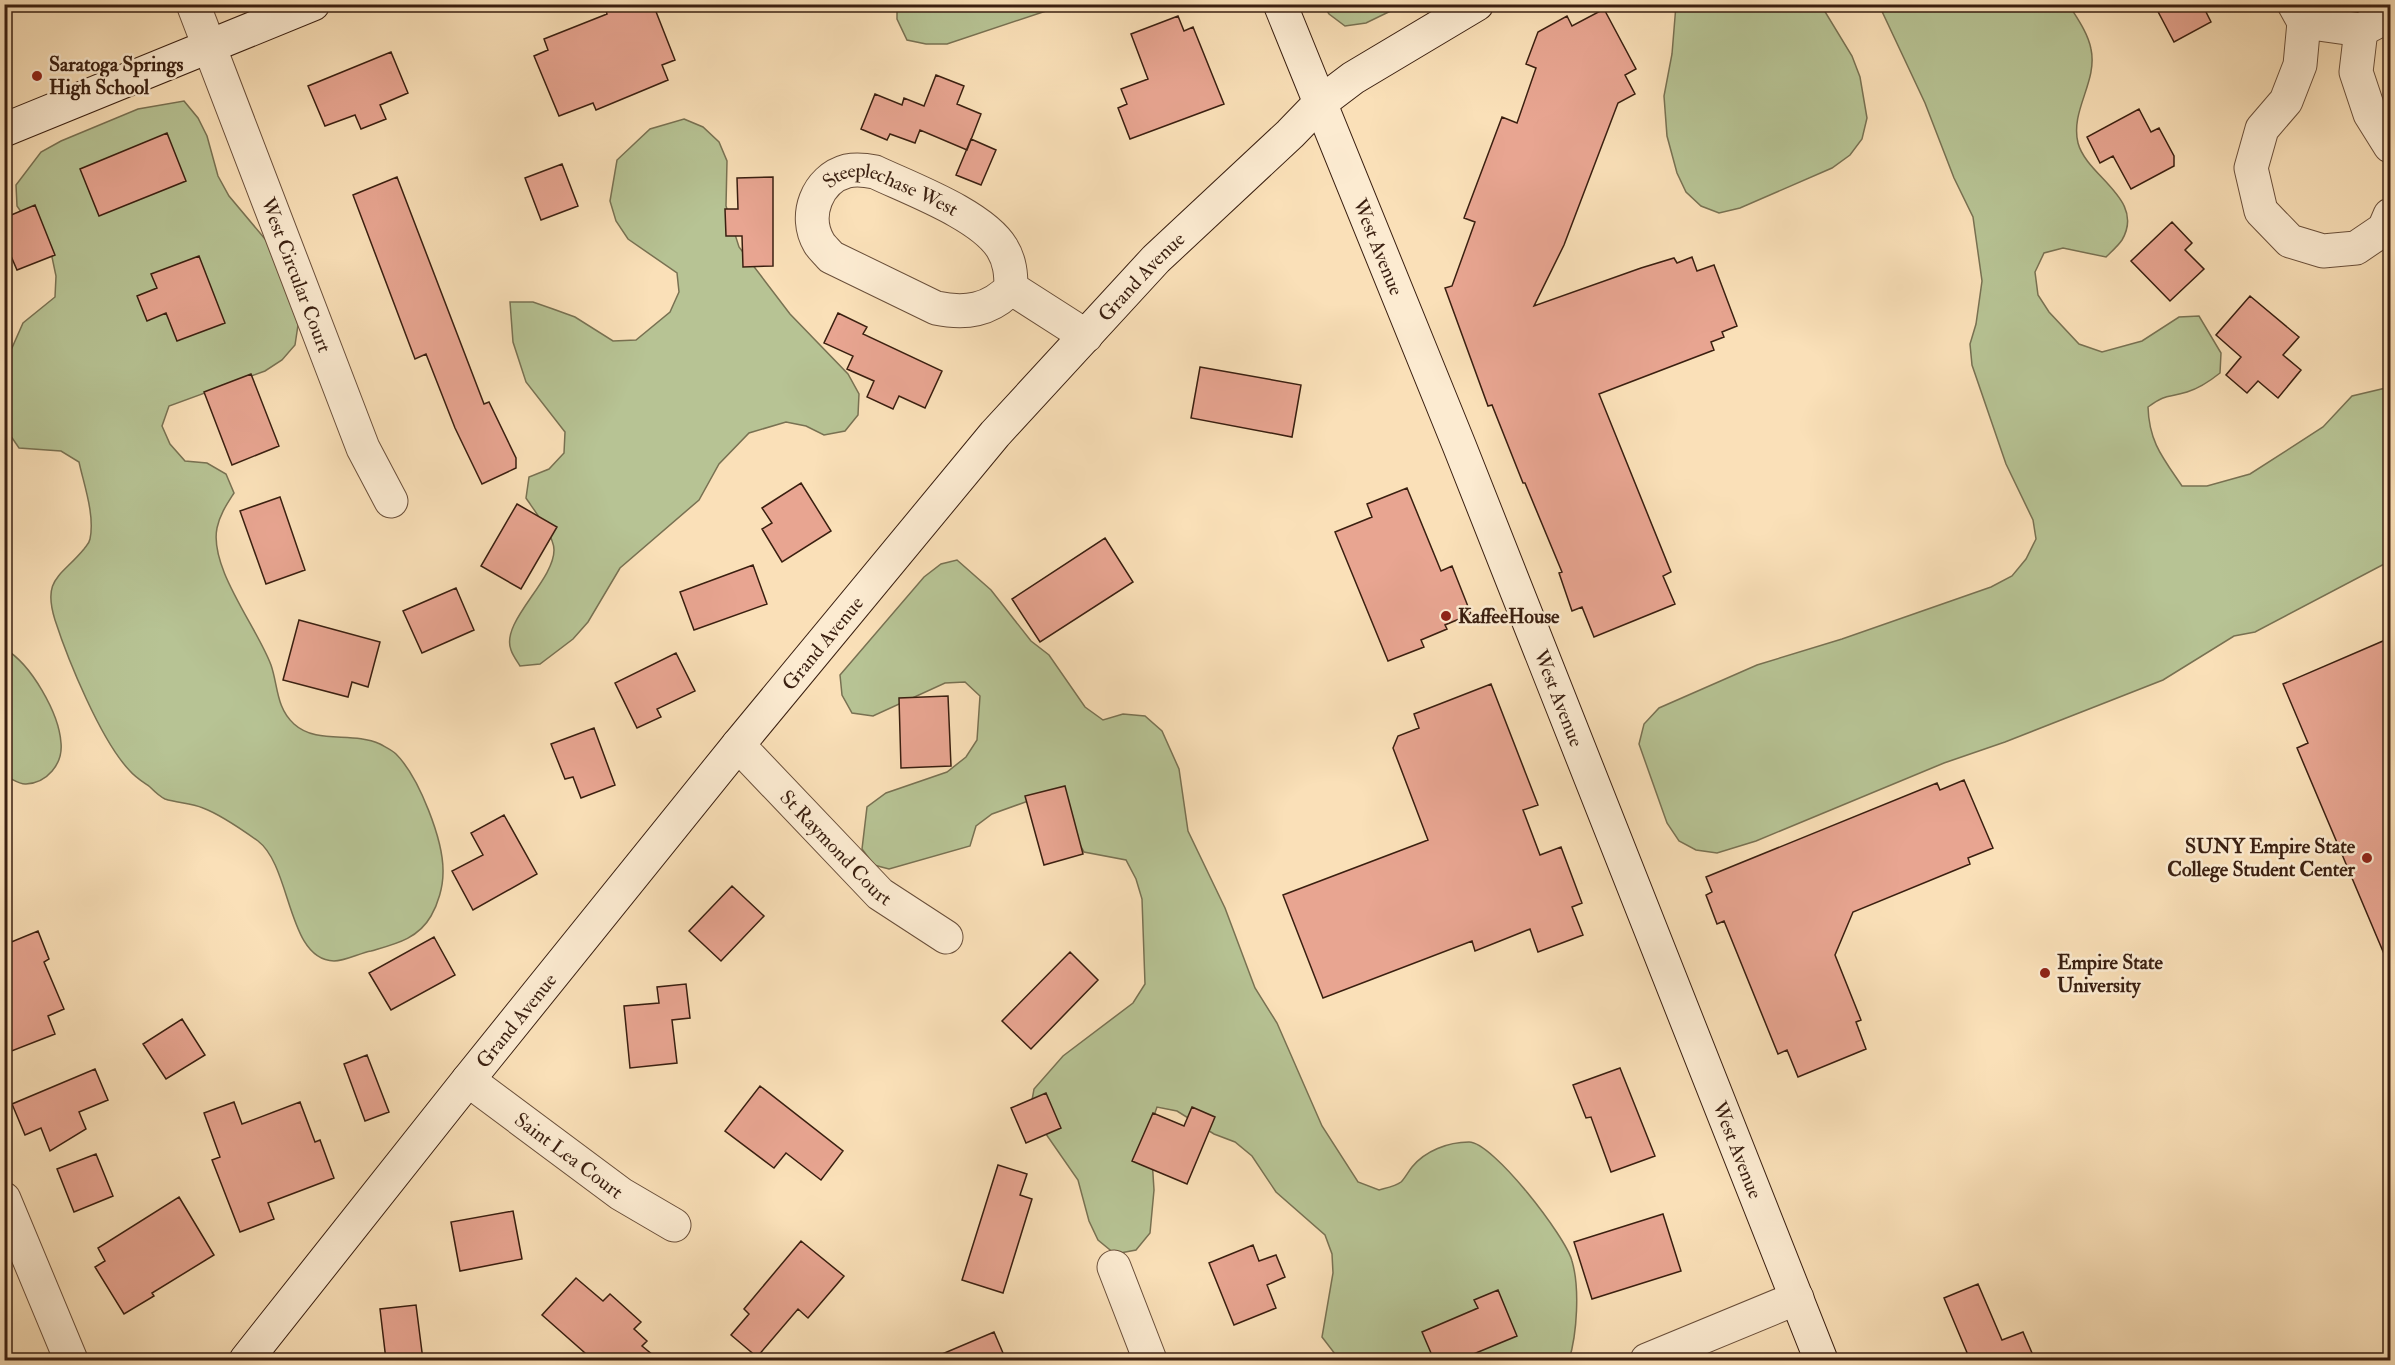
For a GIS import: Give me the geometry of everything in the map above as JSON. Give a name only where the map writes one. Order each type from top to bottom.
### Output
[{"type":"street","name":"West Circular Court","points":[[193,4],[363,448],[391,501]]},
{"type":"street","points":[[4,130],[313,4]]},
{"type":"street","name":"West Avenue","points":[[1280,4],[1460,445],[1821,1360]]},
{"type":"street","name":"Grand Avenue","points":[[246,1360],[738,745],[995,435],[1156,259],[1320,103],[1353,78],[1477,4]]},
{"type":"street","points":[[2391,15],[2361,30],[2299,13],[2300,65],[2286,101],[2262,129],[2251,168],[2261,211],[2290,241],[2323,251],[2356,248],[2384,229],[2391,215]]},
{"type":"street","points":[[2361,30],[2356,72],[2370,114],[2391,146]]},
{"type":"street","name":"Steeplechase West","points":[[860,169],[875,172],[975,221],[990,233],[1003,248],[1011,268],[1011,288],[999,301],[984,307],[953,312],[936,308],[831,256],[819,243],[812,224],[813,205],[821,189],[832,178],[860,169]]},
{"type":"street","points":[[1011,288],[1086,336]]},
{"type":"street","name":"St Raymond Court","points":[[738,745],[880,894],[946,937]]},
{"type":"street","name":"Saint Lea Court","points":[[468,1080],[621,1194],[674,1225]]},
{"type":"street","points":[[4,1199],[71,1360]]},
{"type":"street","points":[[1114,1267],[1150,1360]]},
{"type":"street","points":[[1647,1360],[1797,1298]]},
{"type":"green space","points":[[897,4],[1064,5],[947,44],[926,44],[907,40],[897,19]]},
{"type":"green space","points":[[1323,5],[1403,5],[1366,23],[1345,26],[1329,14]]},
{"type":"green space","points":[[1676,5],[1821,5],[1852,56],[1860,77],[1867,118],[1862,139],[1850,155],[1832,168],[1740,208],[1719,213],[1701,206],[1686,192],[1677,173],[1667,136],[1664,96],[1672,54]]},
{"type":"green space","points":[[1879,5],[2069,5],[2087,37],[2092,61],[2088,85],[2080,107],[2078,143],[2092,167],[2121,200],[2127,212],[2127,225],[2122,240],[2106,257],[2063,248],[2044,253],[2035,272],[2038,295],[2049,312],[2079,344],[2102,352],[2142,341],[2179,317],[2199,316],[2221,353],[2220,373],[2196,388],[2164,398],[2148,407],[2154,440],[2182,486],[2207,486],[2250,474],[2323,427],[2352,396],[2390,387],[2390,561],[2255,632],[2234,636],[2163,680],[2005,742],[1944,763],[1756,841],[1717,853],[1696,850],[1679,841],[1667,823],[1639,744],[1644,724],[1659,708],[1757,665],[1842,639],[1991,587],[2012,576],[2026,559],[2036,539],[2033,520],[2006,464],[1972,365],[1970,344],[1976,324],[1982,281],[1973,217],[1954,178],[1925,103]]},
{"type":"green space","points":[[184,101],[198,118],[207,136],[218,176],[229,196],[270,245],[288,282],[298,325],[295,345],[282,360],[265,371],[169,406],[162,426],[170,444],[185,461],[207,463],[226,474],[234,493],[217,528],[216,544],[220,561],[271,665],[281,704],[288,718],[303,730],[313,734],[369,740],[396,754],[405,764],[421,793],[435,827],[442,860],[443,878],[438,901],[431,916],[420,930],[397,943],[338,961],[319,957],[307,945],[298,929],[278,871],[269,854],[258,841],[209,811],[194,805],[165,799],[132,773],[119,758],[97,721],[77,677],[55,620],[52,606],[52,586],[90,539],[90,510],[79,462],[61,451],[19,448],[8,432],[5,420],[4,366],[23,323],[55,297],[56,276],[52,257],[17,206],[16,185],[41,152],[61,141],[138,109]]},
{"type":"green space","points":[[684,119],[703,127],[719,142],[727,161],[726,206],[739,247],[790,314],[848,374],[859,394],[858,415],[845,431],[824,435],[806,426],[786,422],[749,433],[719,464],[699,500],[620,568],[588,622],[573,639],[540,664],[520,666],[511,650],[510,639],[513,627],[546,575],[554,550],[547,531],[526,498],[529,477],[549,469],[564,453],[565,432],[526,382],[513,342],[510,302],[533,302],[575,317],[613,341],[636,340],[670,312],[679,292],[677,273],[628,239],[616,221],[610,201],[617,160],[650,129]]},
{"type":"green space","points":[[957,560],[991,590],[1031,641],[1049,655],[1085,707],[1103,720],[1123,714],[1145,716],[1162,731],[1179,769],[1188,831],[1225,908],[1255,988],[1277,1023],[1322,1126],[1358,1182],[1379,1190],[1394,1186],[1401,1182],[1423,1156],[1445,1146],[1469,1142],[1480,1146],[1511,1173],[1543,1213],[1567,1249],[1574,1272],[1576,1311],[1569,1360],[1349,1360],[1335,1354],[1322,1337],[1333,1273],[1332,1254],[1325,1235],[1276,1192],[1252,1156],[1235,1142],[1214,1134],[1177,1111],[1157,1107],[1150,1127],[1154,1190],[1150,1233],[1136,1250],[1115,1254],[1098,1240],[1089,1221],[1078,1180],[1030,1111],[1034,1089],[1063,1056],[1133,1003],[1145,984],[1142,899],[1136,879],[1126,860],[1084,852],[1073,833],[1031,800],[992,814],[976,826],[970,846],[889,869],[874,865],[862,849],[867,807],[886,793],[947,772],[966,757],[977,740],[980,696],[965,682],[945,683],[873,716],[852,713],[842,695],[840,675],[924,577],[941,564]]},
{"type":"green space","points":[[5,649],[15,656],[34,677],[49,704],[59,731],[61,751],[56,765],[47,776],[34,783],[21,783],[5,776]]},
{"type":"building","points":[[604,4],[653,4],[675,60],[662,65],[668,80],[596,110],[593,103],[559,116],[534,56],[548,50],[544,39],[607,14]]},
{"type":"building","points":[[2154,4],[2202,4],[2211,22],[2174,42]]},
{"type":"building","points":[[1604,9],[1636,69],[1625,75],[1635,94],[1618,103],[1564,245],[1534,306],[1641,268],[1674,258],[1677,263],[1692,257],[1697,271],[1714,265],[1737,326],[1722,332],[1724,337],[1711,342],[1714,350],[1599,394],[1671,572],[1663,576],[1675,604],[1594,637],[1582,607],[1572,611],[1559,573],[1562,572],[1492,405],[1488,406],[1445,288],[1452,286],[1475,222],[1464,218],[1502,117],[1517,123],[1536,68],[1526,64],[1538,32],[1567,16],[1572,26]]},
{"type":"building","points":[[1178,16],[1184,31],[1193,27],[1224,104],[1130,139],[1118,108],[1127,104],[1121,89],[1148,79],[1131,34]]},
{"type":"building","points":[[391,52],[408,93],[380,105],[386,119],[361,129],[355,115],[325,126],[308,86]]},
{"type":"building","points":[[936,75],[964,86],[957,104],[981,114],[967,150],[920,130],[915,143],[890,134],[887,140],[861,129],[875,94],[902,105],[904,98],[924,106]]},
{"type":"building","points":[[2139,109],[2151,132],[2159,128],[2174,156],[2174,166],[2131,189],[2113,156],[2100,163],[2087,137]]},
{"type":"building","points":[[167,133],[186,181],[99,216],[80,169]]},
{"type":"building","points":[[971,139],[996,150],[981,185],[956,175]]},
{"type":"building","points":[[562,164],[578,206],[541,220],[525,178]]},
{"type":"building","points":[[397,177],[484,404],[489,402],[516,458],[516,468],[482,484],[455,428],[426,354],[415,359],[353,195]]},
{"type":"building","points":[[773,177],[773,266],[743,267],[742,236],[726,236],[725,209],[738,209],[737,178]]},
{"type":"building","points":[[35,205],[55,255],[17,270],[4,240],[4,218]]},
{"type":"building","points":[[2172,222],[2192,243],[2185,250],[2204,269],[2170,301],[2131,261]]},
{"type":"building","points":[[199,256],[225,323],[177,341],[166,313],[147,321],[137,296],[157,288],[151,274]]},
{"type":"building","points":[[2250,296],[2299,337],[2283,355],[2301,370],[2278,398],[2258,381],[2247,393],[2226,375],[2241,357],[2216,335]]},
{"type":"building","points":[[838,313],[867,327],[863,334],[942,371],[925,408],[899,396],[893,409],[867,397],[874,381],[847,369],[853,356],[824,343]]},
{"type":"building","points":[[1200,367],[1301,385],[1292,437],[1191,418]]},
{"type":"building","points":[[251,374],[279,446],[232,465],[204,392]]},
{"type":"building","points":[[801,483],[831,531],[782,562],[762,529],[772,523],[762,508]]},
{"type":"building","points":[[1407,488],[1441,571],[1452,566],[1471,614],[1445,625],[1447,629],[1421,640],[1424,647],[1388,661],[1335,532],[1372,517],[1367,504]]},
{"type":"building","points":[[280,497],[305,570],[266,584],[240,511]]},
{"type":"building","points":[[517,504],[557,527],[521,589],[481,566]]},
{"type":"building","points":[[1105,538],[1133,582],[1040,642],[1012,599]]},
{"type":"building","points":[[753,565],[767,604],[694,630],[680,592]]},
{"type":"building","points":[[456,588],[474,630],[422,653],[403,611]]},
{"type":"building","points":[[299,620],[380,642],[368,687],[352,682],[348,697],[283,680]]},
{"type":"building","name":"SUNY Empire State College Student Center","points":[[2390,638],[2390,968],[2297,748],[2308,743],[2283,684]]},
{"type":"building","points":[[676,653],[695,691],[657,709],[661,717],[637,728],[615,683]]},
{"type":"building","points":[[1491,684],[1538,805],[1523,810],[1540,855],[1561,847],[1582,903],[1572,907],[1583,935],[1538,952],[1530,929],[1475,951],[1472,941],[1323,998],[1283,895],[1428,840],[1393,748],[1398,736],[1419,728],[1414,714]]},
{"type":"building","points":[[948,696],[951,766],[901,768],[899,698]]},
{"type":"building","points":[[594,728],[615,785],[581,798],[573,777],[565,779],[551,744]]},
{"type":"building","points":[[1964,780],[1993,848],[1968,858],[1970,864],[1853,912],[1835,955],[1861,1020],[1856,1022],[1866,1049],[1798,1077],[1787,1050],[1778,1054],[1724,921],[1717,924],[1706,895],[1712,892],[1706,877],[1937,783],[1940,790]]},
{"type":"building","points":[[1065,786],[1083,854],[1044,865],[1025,796]]},
{"type":"building","points":[[504,815],[537,874],[473,910],[452,871],[483,855],[471,833]]},
{"type":"building","points":[[732,886],[764,916],[721,961],[689,931]]},
{"type":"building","points":[[38,931],[49,959],[44,962],[64,1009],[48,1016],[55,1034],[4,1054],[4,945]]},
{"type":"building","points":[[434,937],[455,975],[391,1010],[369,973]]},
{"type":"building","points":[[1070,952],[1098,980],[1031,1049],[1002,1021]]},
{"type":"building","points":[[686,984],[690,1018],[672,1020],[677,1063],[630,1068],[624,1006],[659,1003],[657,987]]},
{"type":"building","points":[[182,1019],[205,1055],[166,1079],[143,1044]]},
{"type":"building","points":[[367,1055],[389,1112],[365,1121],[344,1064]]},
{"type":"building","points":[[1620,1068],[1655,1156],[1611,1172],[1591,1117],[1586,1118],[1573,1085]]},
{"type":"building","points":[[95,1069],[108,1100],[79,1112],[86,1129],[50,1151],[41,1128],[25,1135],[12,1104]]},
{"type":"building","points":[[760,1086],[843,1151],[821,1180],[786,1153],[774,1168],[725,1131]]},
{"type":"building","points":[[1046,1093],[1061,1128],[1026,1143],[1011,1108]]},
{"type":"building","points":[[234,1102],[242,1124],[300,1102],[315,1142],[320,1140],[334,1178],[268,1203],[274,1219],[240,1232],[212,1160],[220,1157],[204,1113]]},
{"type":"building","points":[[1192,1107],[1215,1117],[1187,1184],[1132,1161],[1153,1113],[1184,1126]]},
{"type":"building","points":[[96,1154],[113,1196],[74,1212],[57,1169]]},
{"type":"building","points":[[998,1165],[1027,1174],[1020,1195],[1032,1199],[1003,1293],[962,1280]]},
{"type":"building","points":[[179,1197],[214,1255],[152,1293],[154,1296],[124,1314],[95,1267],[105,1261],[98,1248]]},
{"type":"building","points":[[513,1211],[522,1259],[460,1271],[451,1222]]},
{"type":"building","points":[[1663,1214],[1681,1271],[1592,1299],[1574,1242]]},
{"type":"building","points":[[801,1241],[844,1276],[808,1318],[798,1309],[757,1357],[731,1335],[749,1314],[744,1309]]},
{"type":"building","points":[[1253,1245],[1259,1261],[1276,1255],[1285,1277],[1267,1285],[1276,1308],[1234,1325],[1209,1263]]},
{"type":"building","points":[[576,1278],[603,1301],[610,1294],[641,1322],[634,1329],[647,1341],[642,1346],[659,1360],[593,1360],[542,1315]]},
{"type":"building","points":[[1978,1284],[2002,1340],[2023,1332],[2035,1360],[1955,1360],[1968,1355],[1944,1298]]},
{"type":"building","points":[[1498,1290],[1517,1336],[1459,1360],[1434,1360],[1422,1332],[1478,1308],[1474,1300]]},
{"type":"building","points":[[416,1305],[423,1360],[386,1360],[380,1309]]},
{"type":"building","points":[[994,1332],[1006,1360],[928,1360]]},
{"type":"place","name":"Saratoga Springs High School","points":[[37,76]]},
{"type":"place","name":"KaffeeHouse","points":[[1446,616]]},
{"type":"place","name":"SUNY Empire State College Student Center","points":[[2367,858]]},
{"type":"place","name":"Empire State University","points":[[2045,973]]}]
